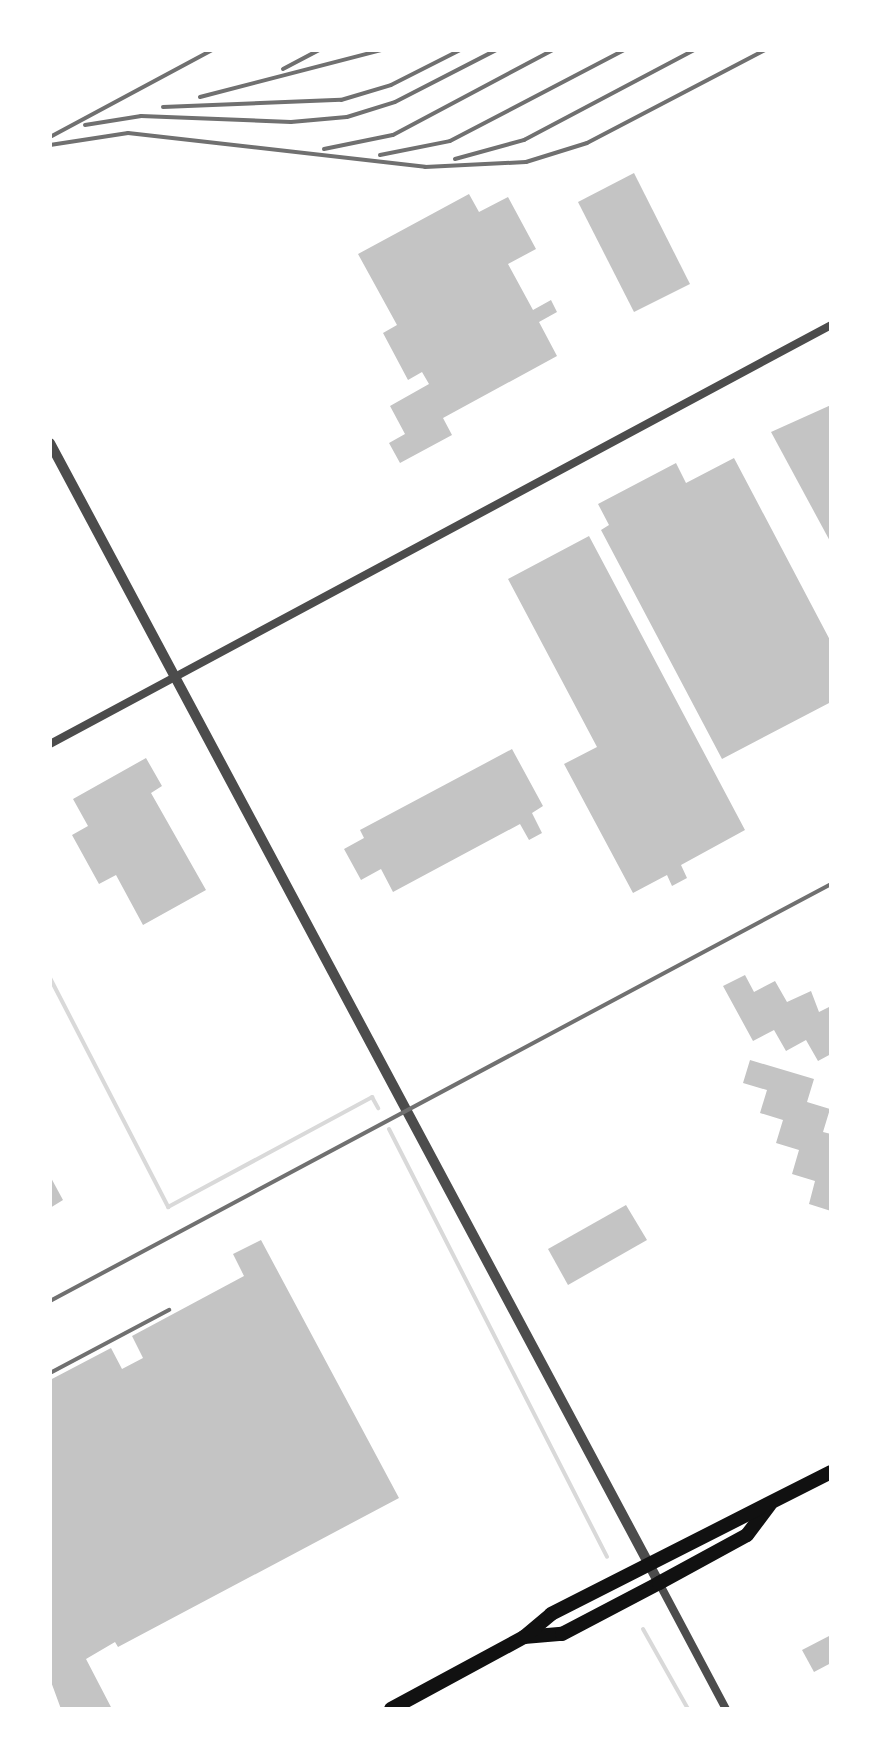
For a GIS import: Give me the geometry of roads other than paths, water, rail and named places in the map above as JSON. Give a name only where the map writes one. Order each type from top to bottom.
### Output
[{"type":"main road","points":[[391,1709],[524,1637],[551,1614],[736,1516],[770,1505],[831,1472]]},
{"type":"main road","points":[[524,1637],[562,1634],[659,1583],[747,1535],[770,1505]]},
{"type":"street","points":[[50,744],[831,325]]},
{"type":"street","points":[[50,443],[726,1709]]},
{"type":"waterway","points":[[50,978],[168,1207],[372,1097],[378,1108]]},
{"type":"waterway","points":[[389,1129],[607,1557]]},
{"type":"waterway","points":[[643,1629],[688,1709]]},
{"type":"railway","points":[[50,137],[212,50]]},
{"type":"railway","points":[[283,69],[319,50]]},
{"type":"railway","points":[[200,97],[382,50]]},
{"type":"railway","points":[[163,107],[341,100],[391,85],[460,50]]},
{"type":"railway","points":[[85,125],[141,116],[291,122],[347,117],[395,102],[496,50]]},
{"type":"railway","points":[[324,149],[393,135],[553,50]]},
{"type":"railway","points":[[380,155],[450,141],[624,50]]},
{"type":"railway","points":[[455,159],[524,140],[694,50]]},
{"type":"railway","points":[[50,145],[128,133],[425,167],[526,162],[587,143],[765,50]]},
{"type":"railway","points":[[50,1301],[831,884]]},
{"type":"railway","points":[[50,1373],[169,1310]]}]
